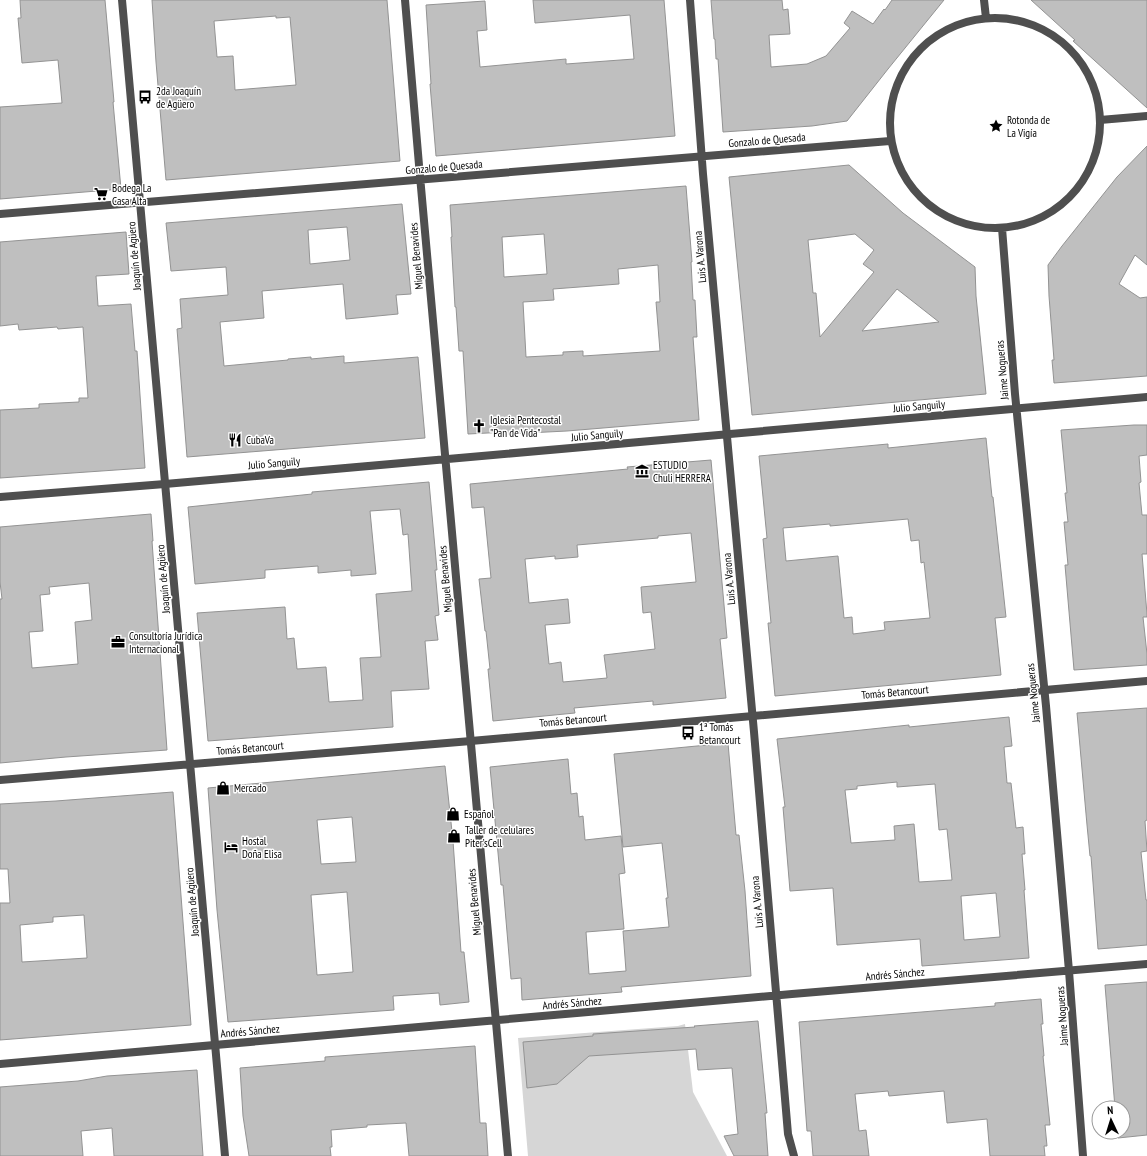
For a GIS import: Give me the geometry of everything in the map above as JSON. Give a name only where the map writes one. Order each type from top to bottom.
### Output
[{"type":"street","name":"Joaquín de Agüero","points":[[122,0],[225,1156]]},
{"type":"street","name":"Miguel Benavides","points":[[405,0],[508,1156]]},
{"type":"street","name":"Luis A. Varona","points":[[690,0],[702,156],[753,716],[788,1134],[794,1156]]},
{"type":"street","points":[[984,0],[986,18]]},
{"type":"street","points":[[986,18],[1021,21],[1053,35],[1078,58],[1095,89],[1100,120],[1096,155],[1082,183],[1060,206],[1033,222],[1002,228],[971,226],[942,214],[917,195],[900,170],[890,141],[890,106],[901,73],[918,51],[923,46],[952,27],[986,18]]},
{"type":"street","points":[[1100,120],[1147,116]]},
{"type":"street","name":"Gonzalo de Quesada","points":[[0,214],[890,141]]},
{"type":"street","name":"Jaime Nogueras","points":[[1002,228],[1016,408],[1044,690],[1069,971],[1083,1156]]},
{"type":"street","name":"Julio Sanguily","points":[[0,497],[165,484],[1147,397]]},
{"type":"street","name":"Tomás Betancourt","points":[[0,780],[471,741],[1147,681]]},
{"type":"street","name":"Andrés Sánchez","points":[[0,1064],[1147,964]]},
{"type":"shaded area","points":[[685,1024],[693,1092],[727,1156],[528,1156],[518,1038],[678,1026]]},
{"type":"building","points":[[20,0],[105,0],[121,189],[0,199],[0,107],[62,103],[58,60],[22,63],[18,18],[21,18]]},
{"type":"building","points":[[152,0],[387,0],[400,161],[166,180]],"holes":[[[276,16],[276,18],[290,17],[296,85],[235,90],[233,56],[217,57],[214,21]]]},
{"type":"building","points":[[533,0],[664,0],[675,136],[436,156],[430,84],[426,5],[485,1],[487,30],[477,31],[480,67],[566,59],[566,64],[634,59],[630,15],[535,23]]},
{"type":"building","points":[[711,0],[782,0],[783,10],[788,9],[790,34],[769,35],[771,67],[807,64],[826,56],[850,28],[844,23],[852,11],[873,24],[892,0],[944,0],[847,121],[812,126],[723,132],[718,59],[716,59]]},
{"type":"building","points":[[1031,0],[1147,0],[1147,108],[1073,41],[1075,40]]},
{"type":"building","points":[[1147,146],[1147,265],[1135,255],[1119,284],[1140,298],[1147,297],[1147,376],[1054,383],[1048,265],[1117,177]]},
{"type":"building","points":[[849,165],[903,213],[975,267],[976,296],[986,394],[752,415],[729,177]],"holes":[[[855,234],[874,250],[863,264],[874,272],[820,337],[816,293],[813,293],[808,240]],[[897,289],[939,322],[862,331]]]},
{"type":"building","points":[[686,186],[692,262],[693,300],[695,300],[697,337],[693,337],[699,420],[567,431],[468,434],[463,351],[459,351],[455,307],[450,205]],"holes":[[[544,234],[547,274],[504,277],[502,237]],[[658,265],[660,302],[656,302],[660,351],[583,356],[583,351],[563,352],[563,355],[526,357],[523,302],[554,300],[553,289],[619,284],[618,269]]]},
{"type":"building","points":[[402,204],[411,294],[396,295],[398,314],[346,319],[343,284],[262,291],[264,318],[220,322],[224,366],[311,357],[311,359],[344,356],[344,363],[418,357],[425,438],[187,457],[177,329],[182,328],[180,299],[228,295],[226,267],[171,271],[166,223]],"holes":[[[347,227],[350,260],[310,264],[308,230]]]},
{"type":"building","points":[[126,232],[129,274],[96,276],[98,306],[131,304],[135,351],[137,351],[145,468],[0,478],[0,410],[39,408],[39,404],[79,402],[79,398],[88,398],[83,327],[58,329],[57,327],[19,330],[18,324],[0,326],[0,242]]},
{"type":"building","points":[[1147,425],[1147,455],[1139,456],[1141,482],[1139,483],[1142,515],[1147,515],[1147,554],[1142,554],[1147,614],[1147,617],[1143,617],[1147,665],[1074,670],[1065,565],[1068,565],[1064,522],[1068,522],[1065,493],[1067,493],[1061,430]]},
{"type":"building","points":[[986,438],[1006,617],[995,618],[1001,675],[775,696],[768,623],[771,623],[763,539],[767,538],[759,456],[888,444],[888,448]],"holes":[[[908,519],[911,541],[919,540],[921,563],[924,562],[930,618],[884,622],[885,630],[853,634],[852,617],[844,618],[838,556],[786,561],[783,528],[830,524],[830,526]]]},
{"type":"building","points":[[711,460],[727,638],[720,639],[726,698],[653,705],[653,701],[574,708],[575,713],[493,721],[488,669],[490,669],[479,579],[491,578],[484,507],[472,508],[470,484],[628,469],[627,467]],"holes":[[[691,533],[696,582],[641,587],[643,613],[651,612],[655,649],[604,655],[607,678],[563,682],[561,662],[549,664],[545,625],[570,623],[568,599],[529,603],[525,559],[555,556],[555,559],[578,557],[577,545],[658,538],[658,536]]]},
{"type":"building","points":[[429,482],[437,570],[435,570],[439,615],[435,616],[438,640],[425,641],[429,689],[391,691],[393,727],[208,741],[197,613],[285,607],[287,639],[294,638],[297,669],[326,667],[329,702],[363,700],[360,658],[381,657],[376,594],[412,591],[408,534],[403,535],[400,509],[370,511],[376,574],[351,576],[351,570],[318,573],[318,566],[265,570],[265,578],[195,584],[188,507],[312,494],[312,492]]},
{"type":"building","points":[[151,514],[167,750],[0,763],[0,599],[2,599],[0,582],[0,527]],"holes":[[[89,583],[92,620],[75,622],[78,664],[32,668],[29,632],[43,631],[40,595],[50,594],[49,587]]]},
{"type":"building","points":[[1147,708],[1147,820],[1145,821],[1147,851],[1141,852],[1147,900],[1147,945],[1098,949],[1091,856],[1077,713]]},
{"type":"building","points":[[1009,717],[1012,746],[1004,747],[1007,783],[1011,783],[1016,828],[1023,827],[1025,854],[1022,854],[1029,958],[922,966],[920,939],[837,945],[833,888],[790,891],[783,807],[785,807],[777,739],[909,725],[909,727]],"holes":[[[897,782],[897,787],[935,784],[939,830],[947,829],[952,880],[919,882],[914,824],[894,826],[895,840],[851,843],[845,790],[857,789],[857,786]],[[996,893],[1000,937],[964,940],[961,896]]]},
{"type":"building","points":[[728,743],[736,835],[739,835],[745,891],[751,976],[621,987],[622,992],[522,1000],[521,978],[511,979],[503,885],[501,885],[490,767],[568,759],[571,794],[577,793],[579,817],[583,816],[585,840],[621,836],[625,873],[619,874],[624,929],[586,932],[589,974],[626,971],[623,931],[669,927],[666,898],[668,898],[662,843],[623,847],[614,754]]},
{"type":"building","points":[[445,766],[453,841],[461,952],[464,952],[469,1002],[440,1005],[439,993],[393,996],[394,1010],[228,1022],[217,910],[208,788]],"holes":[[[352,817],[356,862],[321,864],[317,820]],[[347,892],[353,972],[317,975],[311,895]]]},
{"type":"building","points":[[173,792],[191,1025],[0,1040],[0,903],[10,903],[8,869],[0,869],[0,804]],"holes":[[[84,915],[87,958],[22,962],[20,925],[53,922],[53,917]]]},
{"type":"building","points":[[1147,982],[1147,1135],[1131,1137],[1131,1100],[1114,1100],[1105,985]]},
{"type":"building","points":[[1041,999],[1043,1056],[1050,1125],[1045,1125],[1047,1146],[1044,1146],[1045,1156],[990,1156],[987,1119],[947,1123],[944,1091],[889,1096],[888,1091],[855,1094],[859,1131],[866,1130],[869,1156],[813,1156],[811,1131],[807,1131],[799,1022],[995,1006],[995,1003]]},
{"type":"building","points":[[758,1021],[767,1113],[765,1113],[768,1156],[734,1156],[724,1136],[738,1134],[732,1068],[698,1070],[696,1049],[589,1056],[557,1084],[527,1088],[523,1042],[593,1036],[593,1034]]},
{"type":"building","points":[[475,1046],[480,1123],[486,1123],[488,1156],[409,1156],[406,1123],[367,1125],[367,1127],[331,1130],[331,1156],[249,1156],[243,1116],[240,1068],[325,1061],[325,1057]]},
{"type":"building","points":[[197,1070],[203,1156],[114,1156],[112,1128],[81,1131],[83,1156],[0,1156],[0,1087],[78,1081],[107,1076]]},
{"type":"place","name":"2da Joaquín de Agüero","points":[[145,97]]},
{"type":"place","name":"Rotonda de La Vigía","points":[[996,126]]},
{"type":"place","name":"Bodega La Casa Alta","points":[[101,194]]},
{"type":"place","name":"Iglesia Pentecostal \"Pan de Vida\"","points":[[479,426]]},
{"type":"place","name":"CubaVa","points":[[235,440]]},
{"type":"place","name":"ESTUDIO Chuli HERRERA","points":[[642,471]]},
{"type":"place","name":"Consultoría Jurídica Internacional","points":[[118,642]]},
{"type":"place","name":"1ª Tomás Betancourt","points":[[688,733]]},
{"type":"place","name":"Mercado","points":[[223,788]]},
{"type":"place","name":"Español","points":[[453,814]]},
{"type":"place","name":"Taller de celulares Piter’sCell","points":[[454,836]]},
{"type":"place","name":"Hostal Doña Elisa","points":[[231,847]]}]
